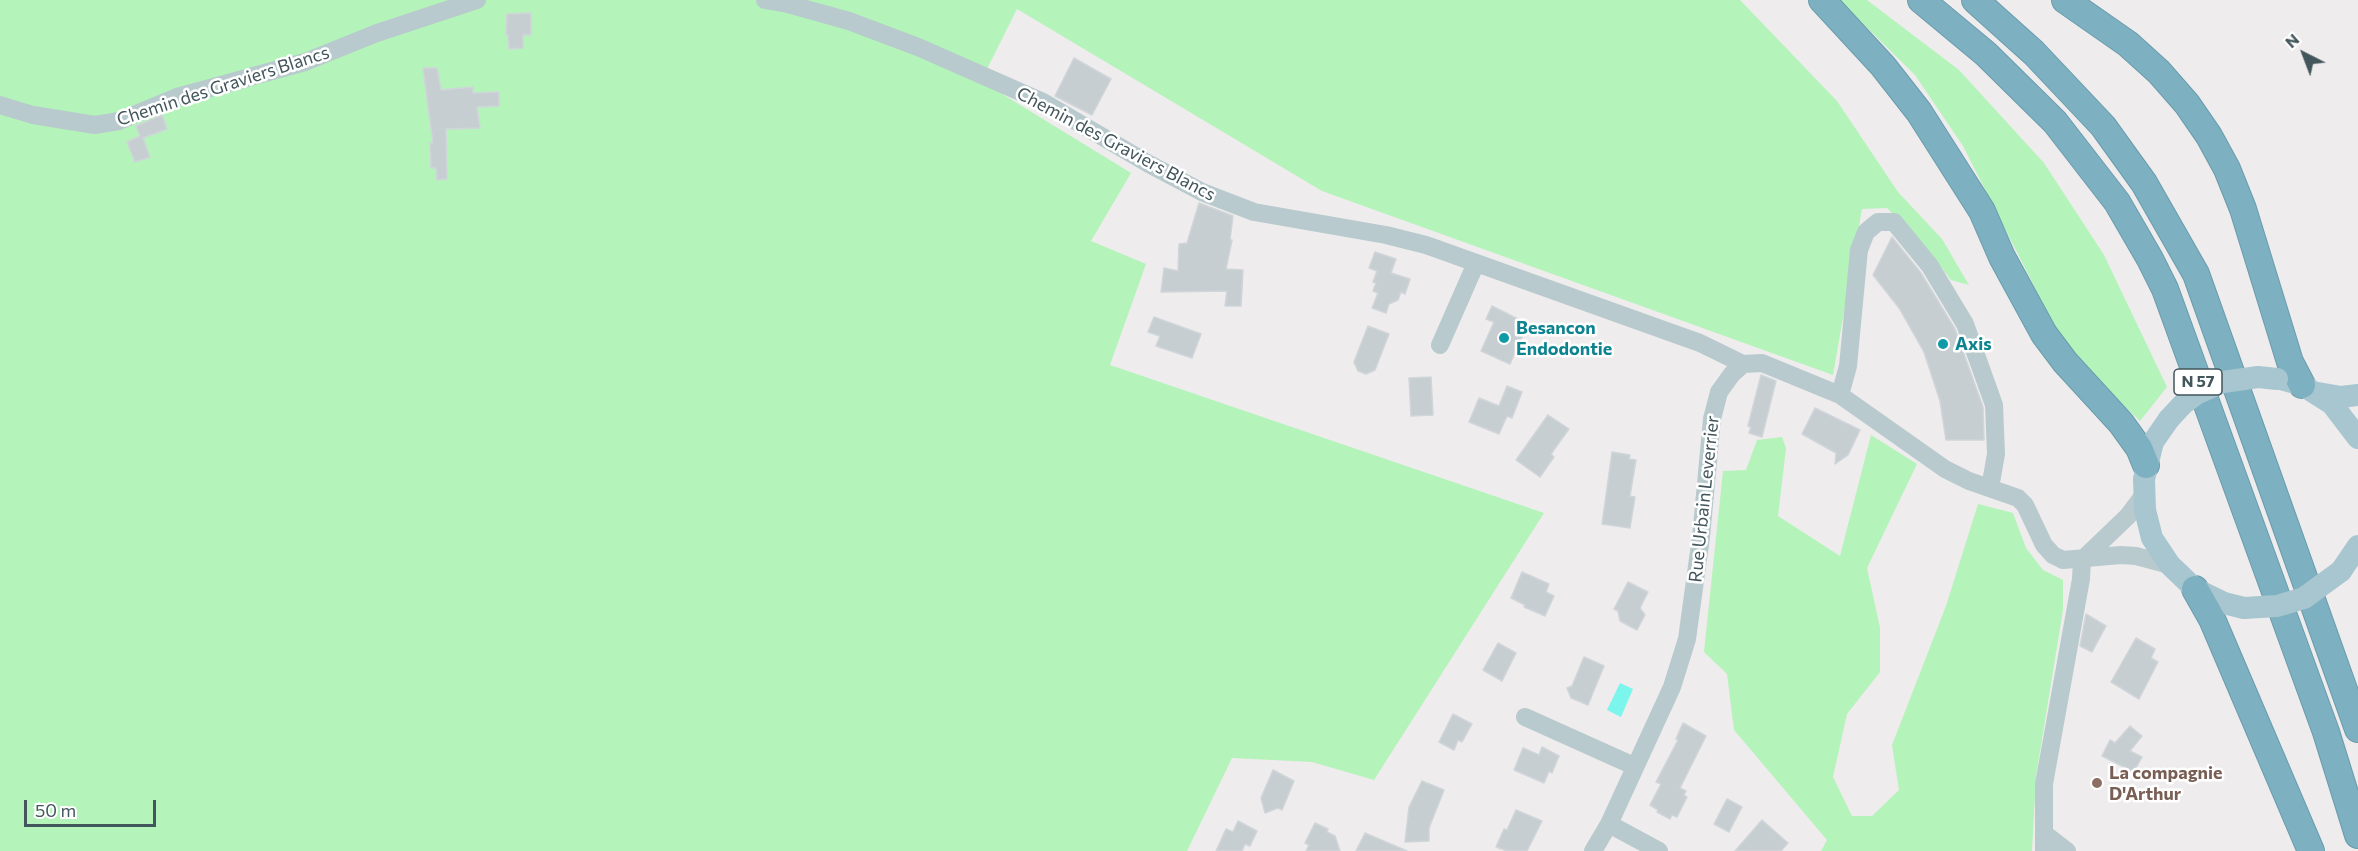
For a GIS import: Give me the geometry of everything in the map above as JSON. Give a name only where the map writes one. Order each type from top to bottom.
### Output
[{"type":"highway","points":[[1822,0],[1883,66],[1919,112],[1976,201],[2002,257],[2044,334],[2121,423],[2139,448],[2146,465]]},
{"type":"highway","name":"N 57","points":[[1921,0],[2002,69],[2055,122],[2117,202],[2150,259],[2165,289],[2326,732],[2358,835]]},
{"type":"highway","name":"N 57","points":[[1975,0],[2034,53],[2103,126],[2144,183],[2196,274],[2358,729]]},
{"type":"highway","points":[[2065,0],[2128,44],[2159,72],[2187,104],[2209,136],[2227,169],[2243,209],[2290,362],[2309,389]]},
{"type":"highway","points":[[2195,589],[2212,619],[2311,851]]},
{"type":"main road","points":[[2358,395],[2341,397],[2277,379],[2258,377],[2223,382],[2196,394],[2182,404],[2153,442],[2146,465],[2143,496],[2152,538],[2170,565],[2195,589],[2224,603],[2244,608],[2277,606],[2304,598],[2341,571],[2358,546]]},
{"type":"main road","points":[[2309,389],[2332,404],[2358,438]]},
{"type":"street","name":"Chemin des Graviers Blancs","points":[[0,105],[33,115],[95,125],[119,121],[177,97],[305,62],[377,33],[477,0]]},
{"type":"street","name":"Chemin des Graviers Blancs","points":[[765,0],[849,21],[928,52],[1042,102],[1194,188],[1254,212],[1386,235],[1426,245],[1700,343],[1743,364]]},
{"type":"street","points":[[1840,395],[1848,366],[1859,250],[1866,232],[1878,222],[1894,222],[1930,267],[1965,324],[1994,405],[1996,454],[1990,488]]},
{"type":"street","points":[[1440,345],[1476,263]]},
{"type":"street","points":[[1743,364],[1762,363],[1840,395],[1945,469],[1969,481],[2018,498],[2025,505],[2044,545],[2053,555],[2062,560],[2121,555],[2136,556],[2170,565]]},
{"type":"street","name":"Rue Urbain Leverrier","points":[[1593,851],[1609,824],[1672,687],[1687,639],[1701,537],[1712,418],[1719,392],[1732,374],[1743,364]]},
{"type":"street","points":[[2067,851],[2045,842],[2044,784],[2081,579],[2082,560],[2128,516],[2143,496]]},
{"type":"street","points":[[1525,717],[1634,766]]},
{"type":"street","points":[[1609,824],[1659,851]]},
{"type":"green space","points":[[0,0],[1740,0],[1837,101],[1898,192],[1942,239],[1969,285],[1951,280],[1932,255],[1887,208],[1862,209],[1833,375],[1322,191],[1017,9],[981,81],[1131,173],[1091,241],[1146,264],[1110,365],[1544,513],[1374,780],[1312,762],[1232,758],[1187,851],[0,851]]},
{"type":"green space","points":[[1839,0],[1867,0],[1959,70],[2044,163],[2104,255],[2167,387],[2140,421],[2084,367],[2061,339],[1963,146],[1915,75]]},
{"type":"green space","points":[[1871,435],[1917,464],[1867,568],[1880,628],[1880,672],[1847,714],[1833,777],[1852,816],[1872,816],[1899,790],[1892,745],[1946,606],[1978,504],[2013,513],[2026,548],[2043,570],[2063,580],[2063,610],[2036,776],[2032,851],[1821,851],[1827,840],[1734,730],[1727,674],[1704,652],[1723,471],[1746,470],[1757,440],[1782,437],[1786,448],[1778,516],[1840,556]]},
{"type":"water","points":[[1620,683],[1633,689],[1621,717],[1607,710]]},
{"type":"building","points":[[531,13],[531,35],[523,35],[523,48],[509,49],[508,35],[506,35],[507,14]]},
{"type":"building","points":[[1074,58],[1111,79],[1092,115],[1055,96]]},
{"type":"building","points":[[423,68],[437,68],[441,90],[473,87],[473,93],[499,92],[499,106],[477,107],[480,128],[446,129],[447,179],[437,180],[436,168],[431,168],[430,143],[433,143]]},
{"type":"building","points":[[162,115],[167,129],[143,138],[150,157],[135,162],[127,142],[140,136],[136,126]]},
{"type":"building","points":[[1199,203],[1233,216],[1230,240],[1232,240],[1226,269],[1243,270],[1241,306],[1225,306],[1227,291],[1161,292],[1164,268],[1178,271],[1179,244],[1187,243]]},
{"type":"building","name":"Axis","points":[[1892,237],[1921,273],[1955,329],[1983,407],[1984,440],[1946,440],[1940,401],[1924,352],[1899,308],[1873,275]]},
{"type":"building","points":[[1375,252],[1396,259],[1391,273],[1410,279],[1405,294],[1401,292],[1398,300],[1389,304],[1386,313],[1372,308],[1378,293],[1373,291],[1377,271],[1369,268]]},
{"type":"building","name":"Besancon Endodontie","points":[[1492,306],[1528,324],[1510,364],[1481,351],[1494,322],[1486,319]]},
{"type":"building","points":[[1154,317],[1201,334],[1192,358],[1156,346],[1160,336],[1148,332]]},
{"type":"building","points":[[1368,326],[1389,334],[1375,370],[1366,374],[1358,371],[1354,362]]},
{"type":"building","points":[[1761,375],[1776,381],[1762,437],[1749,433],[1751,427],[1748,426]]},
{"type":"building","points":[[1431,377],[1433,415],[1411,416],[1409,378]]},
{"type":"building","points":[[1507,386],[1522,392],[1512,418],[1507,416],[1499,434],[1469,422],[1479,398],[1499,406]]},
{"type":"building","points":[[1815,408],[1860,430],[1848,455],[1835,464],[1836,453],[1802,434]]},
{"type":"building","points":[[1548,415],[1569,429],[1551,454],[1554,457],[1540,477],[1516,460]]},
{"type":"building","points":[[1612,452],[1630,455],[1629,459],[1636,460],[1630,496],[1635,497],[1630,528],[1602,524]]},
{"type":"building","points":[[1522,572],[1549,584],[1546,592],[1554,596],[1545,616],[1524,607],[1525,605],[1511,598]]},
{"type":"building","points":[[1628,582],[1648,592],[1640,608],[1645,615],[1637,630],[1620,621],[1618,611],[1614,609]]},
{"type":"building","points":[[2086,614],[2106,626],[2092,652],[2080,646]]},
{"type":"building","points":[[2136,638],[2155,649],[2151,658],[2158,662],[2139,699],[2111,682]]},
{"type":"building","points":[[1498,643],[1516,653],[1502,681],[1483,670]]},
{"type":"building","points":[[1584,657],[1604,666],[1588,705],[1571,698],[1567,688],[1572,686]]},
{"type":"building","points":[[1453,714],[1472,724],[1462,742],[1458,740],[1454,750],[1439,742]]},
{"type":"building","points":[[1683,723],[1706,736],[1680,788],[1686,791],[1684,795],[1687,797],[1677,817],[1672,815],[1670,819],[1650,805],[1661,784],[1656,782],[1678,740],[1676,739]]},
{"type":"building","points":[[2130,726],[2142,736],[2130,751],[2142,757],[2134,772],[2102,756],[2110,740],[2115,743]]},
{"type":"building","points":[[1542,747],[1559,756],[1552,773],[1549,771],[1544,783],[1514,770],[1523,748],[1539,755]]},
{"type":"building","points":[[1273,770],[1294,781],[1282,810],[1278,808],[1265,813],[1261,798]]},
{"type":"building","points":[[1422,781],[1444,790],[1429,828],[1429,841],[1405,842],[1409,807]]},
{"type":"building","points":[[1727,799],[1742,807],[1729,832],[1714,824]]},
{"type":"building","points":[[1516,810],[1542,821],[1527,851],[1507,851],[1496,847]]},
{"type":"building","points":[[1762,820],[1788,843],[1781,851],[1735,851]]},
{"type":"building","points":[[1238,821],[1257,831],[1250,846],[1245,844],[1242,851],[1216,851],[1226,829],[1233,832]]},
{"type":"building","points":[[1315,823],[1328,829],[1327,832],[1335,836],[1340,851],[1306,851],[1309,845],[1305,843]]},
{"type":"building","points":[[1365,833],[1407,851],[1356,851]]},
{"type":"place","name":"Besancon Endodontie","points":[[1504,338]]},
{"type":"place","name":"Axis","points":[[1943,344]]},
{"type":"place","name":"La compagnie D'Arthur","points":[[2097,783]]}]
